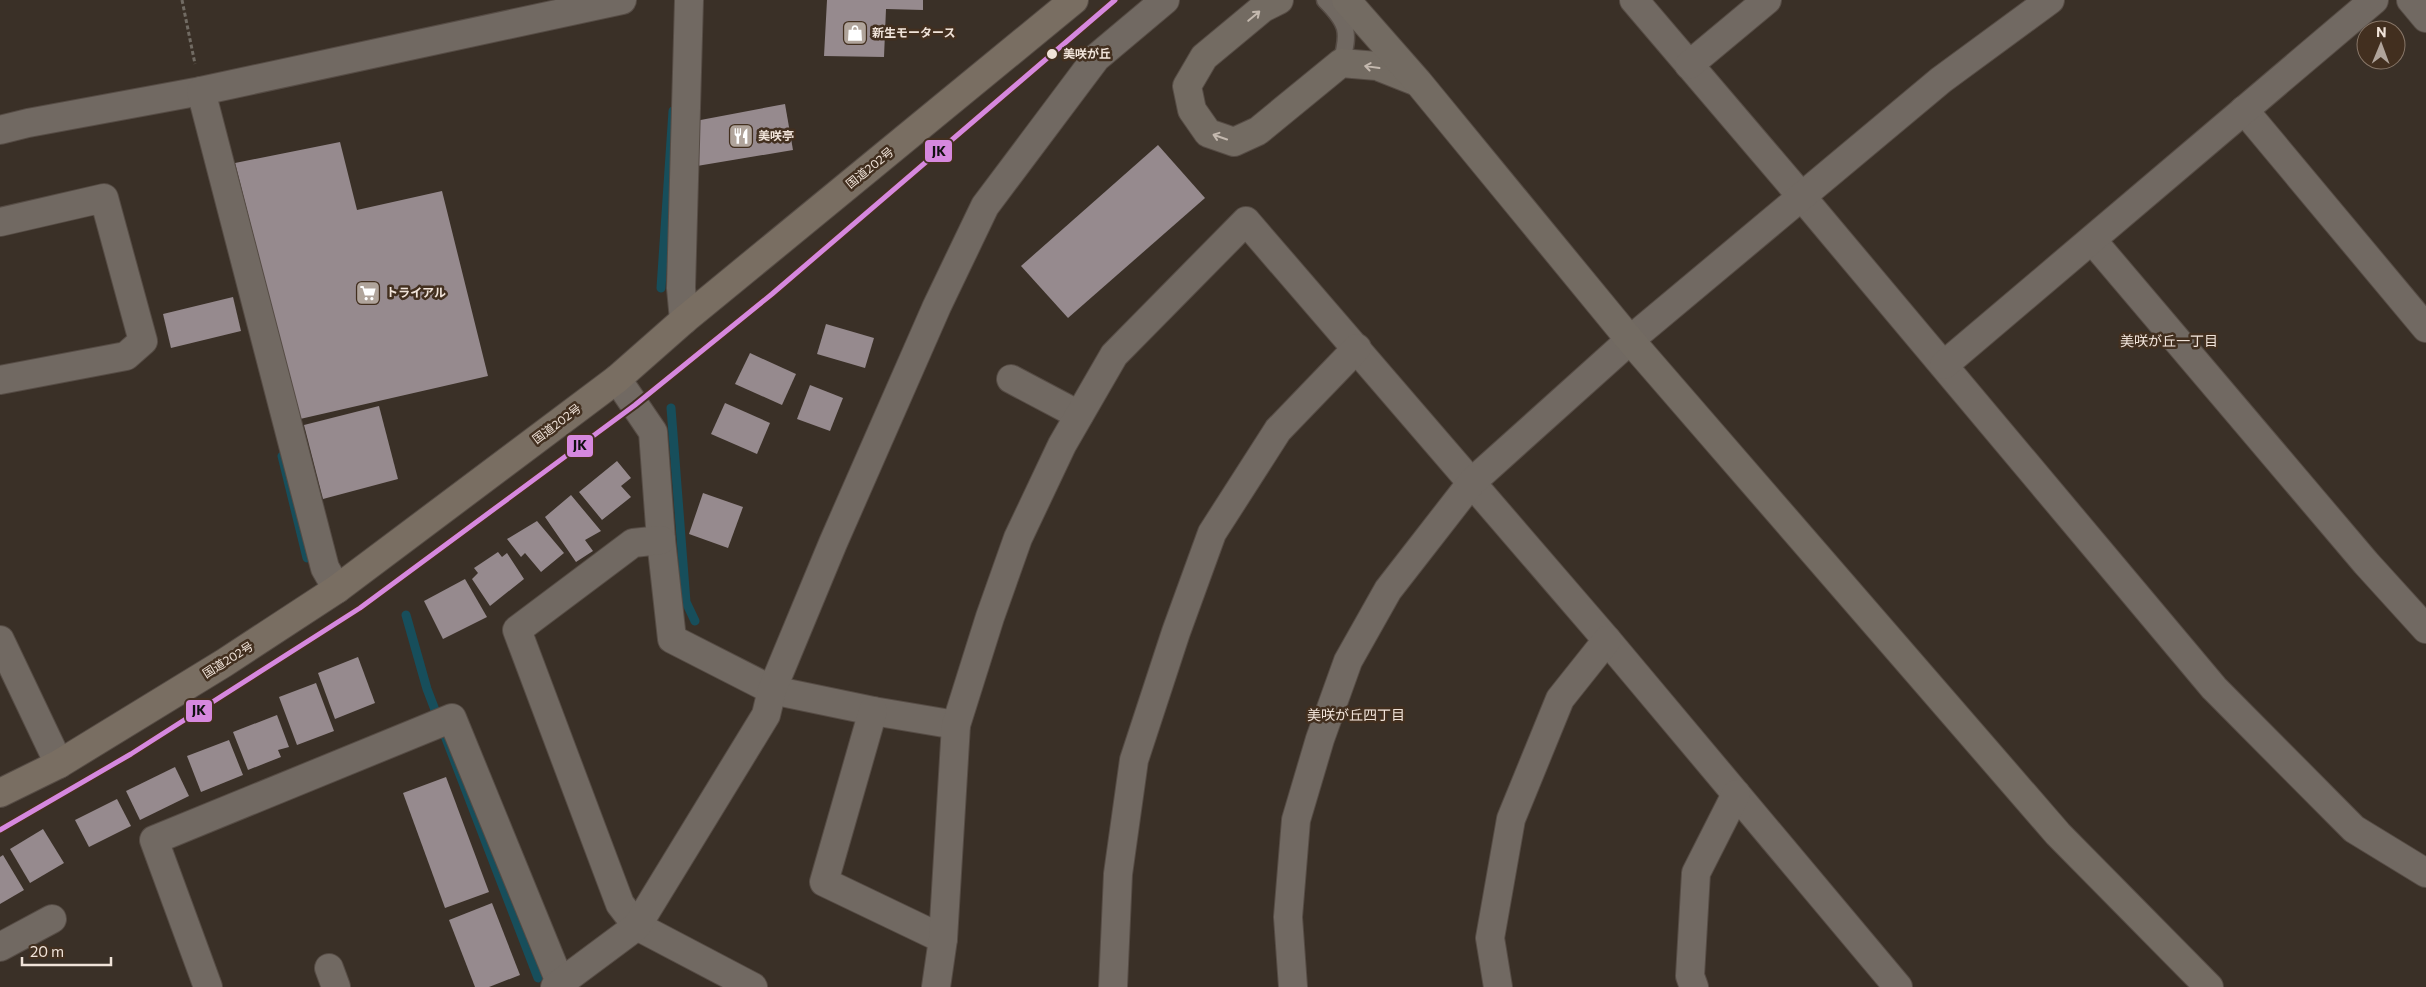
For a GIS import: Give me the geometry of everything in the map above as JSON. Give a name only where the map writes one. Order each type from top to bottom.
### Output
[{"type":"highway","name":"国道202号","points":[[0,793],[59,764],[224,663],[337,589],[617,379],[684,320],[1074,0]]},
{"type":"street","points":[[0,130],[201,91],[622,0]]},
{"type":"street","points":[[684,320],[680,288],[690,0]]},
{"type":"street","points":[[208,987],[154,840],[452,718],[559,986],[637,926],[766,715],[772,690],[833,543],[933,315],[985,206],[1096,58],[1165,0]]},
{"type":"street","points":[[1279,0],[1263,8],[1204,57],[1187,86],[1192,110],[1208,133],[1234,142],[1258,131],[1341,63],[1377,66],[1418,82]]},
{"type":"street","points":[[1346,0],[1418,82],[1630,340],[2058,834],[2209,987]]},
{"type":"street","points":[[1634,0],[1944,365],[2214,688],[2354,829],[2426,874]]},
{"type":"street","points":[[1689,65],[1767,0]]},
{"type":"street","points":[[1293,987],[1288,917],[1296,820],[1320,739],[1348,661],[1388,590],[1472,482],[1630,340],[1941,80],[2050,0]]},
{"type":"street","points":[[1944,365],[2374,0]]},
{"type":"street","points":[[2411,0],[2426,18]]},
{"type":"street","points":[[201,91],[325,568],[337,589]]},
{"type":"street","points":[[2244,110],[2426,328]]},
{"type":"street","points":[[0,222],[104,198],[143,341],[126,356],[0,380]]},
{"type":"street","points":[[936,987],[943,939],[956,725],[990,616],[1018,538],[1062,445],[1114,355],[1246,221],[1607,640],[1898,987]]},
{"type":"street","points":[[2092,240],[2366,564],[2426,629]]},
{"type":"street","points":[[1113,987],[1118,874],[1134,760],[1176,632],[1212,533],[1278,430],[1357,348]]},
{"type":"street","points":[[617,379],[653,432],[661,540],[672,639],[772,690],[872,711],[956,725]]},
{"type":"street","points":[[1011,379],[1079,414]]},
{"type":"street","points":[[661,540],[633,543],[517,630],[620,904],[637,926],[753,987]]},
{"type":"street","points":[[0,640],[59,764]]},
{"type":"street","points":[[1498,987],[1490,938],[1511,819],[1560,699],[1607,640]]},
{"type":"street","points":[[872,711],[824,882],[943,939]]},
{"type":"street","points":[[1694,987],[1690,976],[1696,873],[1736,794]]},
{"type":"street","points":[[0,947],[52,919]]},
{"type":"lane","points":[[1325,0],[1341,16],[1347,41],[1341,63]]},
{"type":"path","points":[[182,0],[201,91]]},
{"type":"building","name":"新生モータース","points":[[827,0],[923,0],[923,10],[886,9],[884,57],[824,56]]},
{"type":"building","name":"美咲亭","points":[[785,104],[793,150],[697,166],[690,122]]},
{"type":"building","name":"トライアル","points":[[340,142],[357,210],[442,191],[488,376],[300,419],[235,163]]},
{"type":"building","points":[[1158,145],[1205,198],[1068,318],[1021,266]]},
{"type":"building","points":[[233,297],[241,331],[171,348],[163,314]]},
{"type":"building","points":[[826,324],[874,338],[865,368],[817,354]]},
{"type":"building","points":[[750,353],[796,374],[782,405],[735,384]]},
{"type":"building","points":[[810,385],[843,398],[830,431],[797,419]]},
{"type":"building","points":[[725,403],[770,423],[757,454],[711,434]]},
{"type":"building","points":[[379,406],[398,479],[323,499],[304,425]]},
{"type":"building","points":[[617,461],[631,478],[621,486],[631,497],[602,520],[579,492]]},
{"type":"building","points":[[703,493],[743,507],[728,548],[689,534]]},
{"type":"building","points":[[571,495],[601,531],[585,540],[593,551],[576,562],[545,517]]},
{"type":"building","points":[[537,521],[564,553],[541,572],[525,553],[521,557],[507,539]]},
{"type":"building","points":[[498,552],[502,557],[507,553],[524,579],[490,606],[472,579],[478,573],[474,568]]},
{"type":"building","points":[[465,579],[487,617],[443,639],[424,601]]},
{"type":"building","points":[[358,657],[375,703],[335,719],[318,673]]},
{"type":"building","points":[[316,683],[334,731],[297,745],[279,697]]},
{"type":"building","points":[[277,715],[289,747],[278,750],[281,757],[248,770],[233,732]]},
{"type":"building","points":[[229,740],[243,775],[201,792],[187,756]]},
{"type":"building","points":[[175,767],[189,796],[140,820],[126,791]]},
{"type":"building","points":[[446,777],[489,892],[445,908],[403,793]]},
{"type":"building","points":[[117,799],[131,826],[89,847],[75,820]]},
{"type":"building","points":[[43,829],[64,863],[30,883],[10,849]]},
{"type":"building","points":[[3,855],[24,890],[0,904],[0,857]]},
{"type":"building","points":[[492,903],[520,975],[489,987],[475,987],[449,920]]},
{"type":"waterway","points":[[661,288],[673,111]]},
{"type":"waterway","points":[[671,408],[686,602],[695,621]]},
{"type":"waterway","points":[[282,456],[307,558]]},
{"type":"waterway","points":[[406,615],[427,689],[538,978]]},
{"type":"transit line","name":"JK","points":[[0,830],[131,754],[360,608],[635,405],[772,294],[1115,0]]},
{"type":"place","name":"新生モータース","points":[[855,33]]},
{"type":"place","name":"美咲が丘","points":[[1052,54]]},
{"type":"place","name":"美咲亭","points":[[741,136]]},
{"type":"place","name":"トライアル","points":[[368,293]]},
{"type":"district","name":"美咲が丘一丁目","points":[[2169,341]]},
{"type":"district","name":"美咲が丘四丁目","points":[[1356,715]]}]
